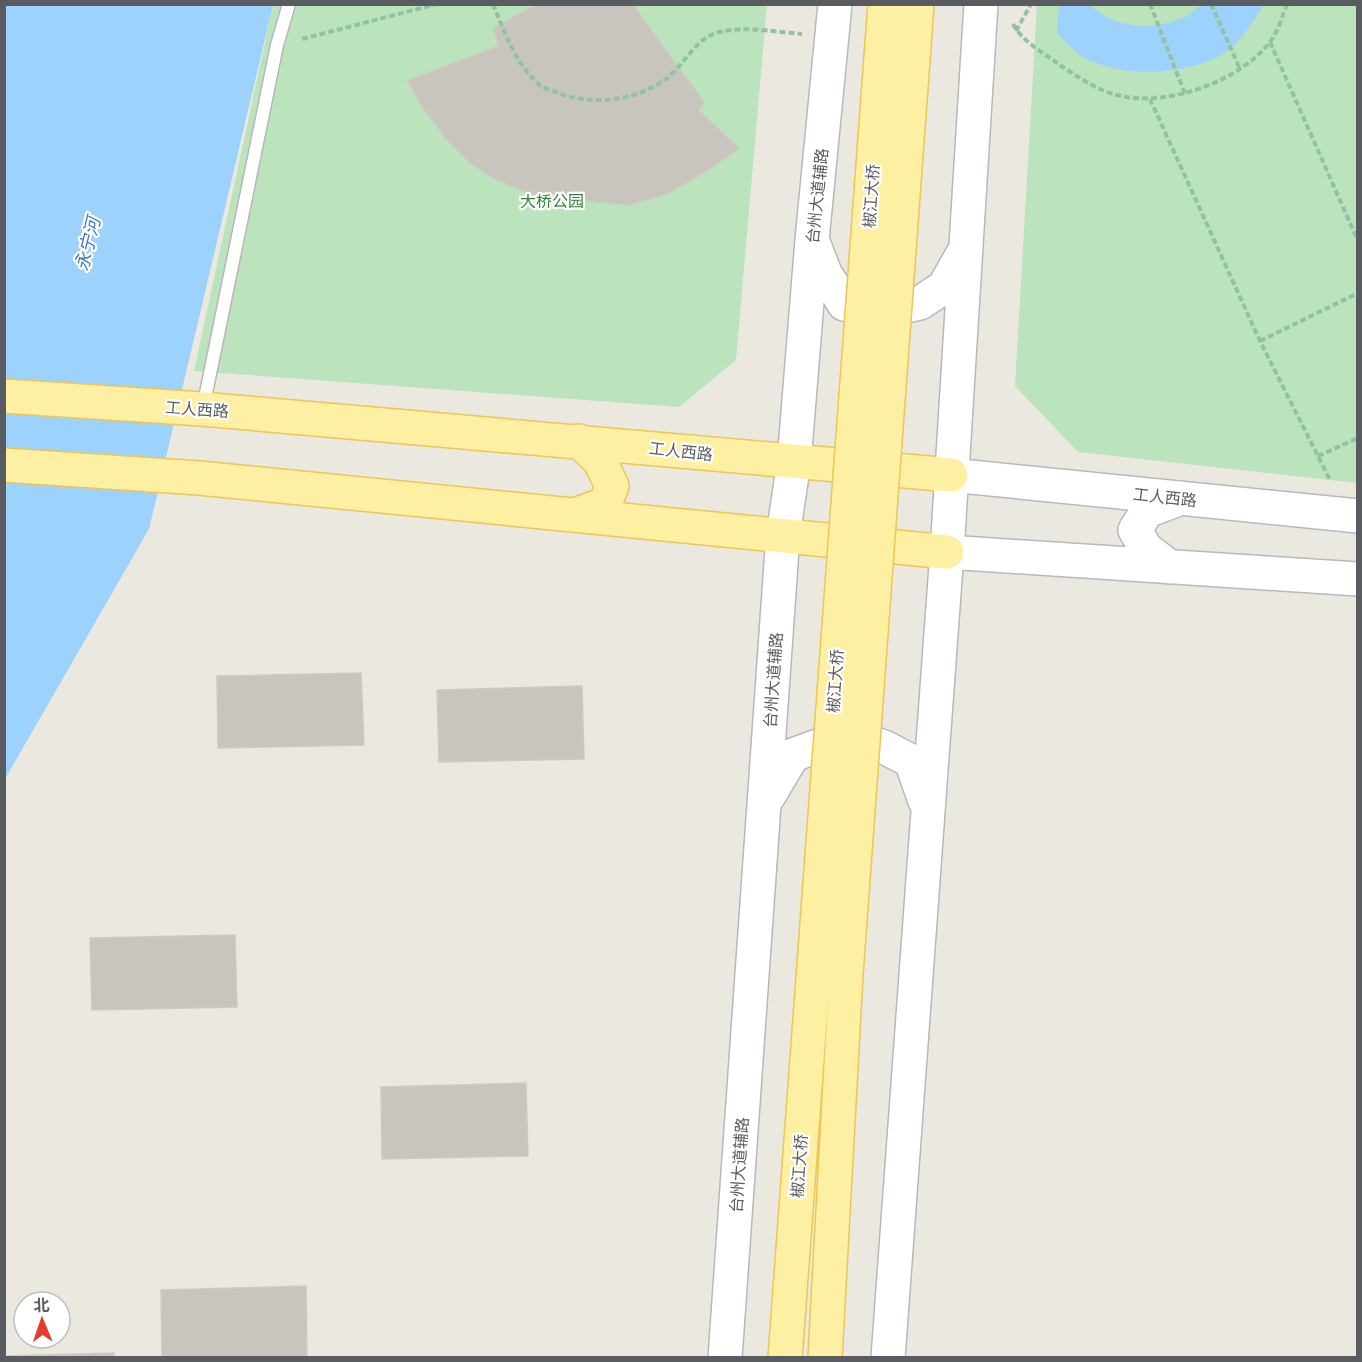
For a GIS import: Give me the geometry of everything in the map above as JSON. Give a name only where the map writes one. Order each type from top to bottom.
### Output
[{"type":"main road","name":"椒江大桥","points":[[785,1358],[885,4]]},
{"type":"main road","name":"椒江大桥","points":[[825,1358],[846,974],[917,4]]},
{"type":"main road","points":[[888,1358],[947,552],[981,4]]},
{"type":"main road","name":"台州大道辅路","points":[[725,1358],[783,535],[794,462],[834,20]]},
{"type":"main road","points":[[813,240],[825,273],[844,304],[882,312],[920,303],[944,288],[964,252]]},
{"type":"main road","name":"工人西路","points":[[4,396],[202,409],[579,441],[1352,515]]},
{"type":"main road","points":[[575,515],[605,504],[612,486],[600,461],[579,441]]},
{"type":"main road","points":[[4,465],[199,478],[947,552],[1358,579]]},
{"type":"main road","points":[[1170,567],[1146,549],[1135,530],[1147,511],[1181,498]]},
{"type":"main road","points":[[764,802],[793,755],[848,735],[884,747],[910,761],[928,812]]},
{"type":"lane","points":[[202,409],[277,45],[289,4]]},
{"type":"path","points":[[277,45],[437,4]]},
{"type":"path","points":[[493,4],[510,45],[522,65],[543,87],[572,98],[606,101],[644,92],[668,78],[701,43],[715,33],[834,20]]},
{"type":"path","points":[[1016,31],[1031,4]]},
{"type":"path","points":[[1150,4],[1185,94]]},
{"type":"path","points":[[1211,4],[1240,69]]},
{"type":"path","points":[[1012,22],[1016,31],[1033,46],[1078,77],[1117,95],[1150,99],[1185,94],[1240,69],[1270,42],[1287,4]]},
{"type":"path","points":[[1270,42],[1358,241]]},
{"type":"path","points":[[1150,99],[1260,341],[1318,456],[1352,515]]},
{"type":"path","points":[[1260,341],[1358,292]]},
{"type":"path","points":[[1318,456],[1358,438]]},
{"type":"green space","name":"大桥公园","points":[[273,5],[767,5],[736,360],[679,407],[194,371]]},
{"type":"green space","points":[[1037,5],[1357,5],[1357,483],[1078,452],[1015,386]]},
{"type":"water","points":[[1204,4],[1264,5],[1241,38],[1223,54],[1190,67],[1152,72],[1113,68],[1095,63],[1080,55],[1057,33],[1059,5],[1090,5],[1111,19],[1148,26],[1185,17]]},
{"type":"water","name":"永宁河","points":[[5,5],[273,5],[149,529],[5,779]]},
{"type":"building","points":[[539,4],[632,4],[704,102],[698,110],[739,148],[708,170],[667,194],[629,205],[534,195],[495,179],[470,163],[445,137],[407,81],[499,46],[493,28]]},
{"type":"building","points":[[361,673],[364,745],[218,748],[217,676]]},
{"type":"building","points":[[582,686],[584,759],[439,762],[437,690]]},
{"type":"building","points":[[235,935],[237,1007],[92,1010],[90,938]]},
{"type":"building","points":[[526,1083],[528,1156],[382,1159],[381,1087]]},
{"type":"building","points":[[306,1286],[307,1358],[162,1358],[161,1290]]},
{"type":"building","points":[[114,1353],[114,1358],[4,1358],[4,1356]]}]
